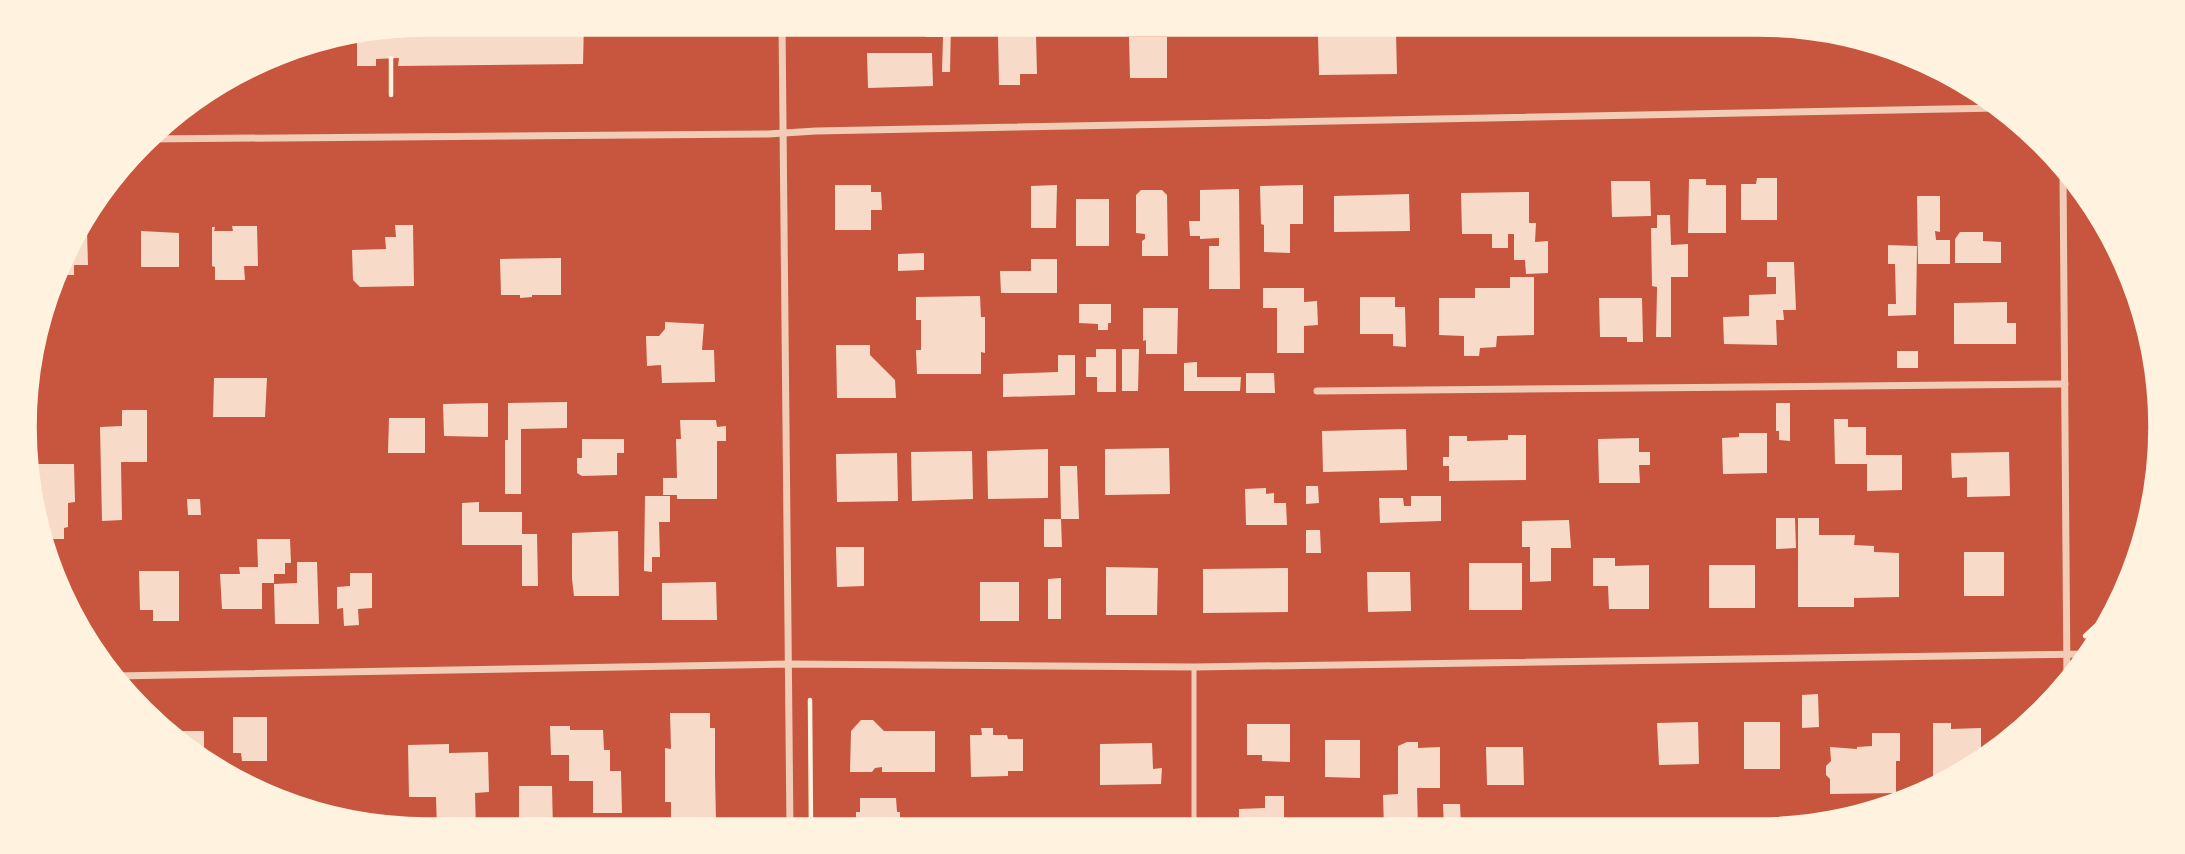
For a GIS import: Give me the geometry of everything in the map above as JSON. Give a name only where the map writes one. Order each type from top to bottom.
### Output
[{"type":"street","points":[[782,35],[790,819]]},
{"type":"street","points":[[162,139],[783,134],[816,131],[1986,108]]},
{"type":"street","points":[[2063,181],[2067,668]]},
{"type":"street","points":[[1317,391],[2065,384]]},
{"type":"street","points":[[124,676],[788,664],[1194,667],[2078,654]]},
{"type":"lane","points":[[1194,667],[1194,819]]},
{"type":"path","points":[[391,58],[391,95]]},
{"type":"path","points":[[2067,654],[2094,628]]},
{"type":"path","points":[[810,700],[811,819]]},
{"type":"building","points":[[427,35],[584,35],[583,64],[398,66],[399,58],[376,59],[376,66],[357,66],[357,42],[376,38]]},
{"type":"building","points":[[951,35],[950,72],[942,72],[943,37],[926,37]]},
{"type":"building","points":[[1036,35],[1037,74],[1020,74],[1020,85],[999,85],[998,36]]},
{"type":"building","points":[[1318,35],[1396,35],[1397,74],[1319,75]]},
{"type":"building","points":[[1129,37],[1167,37],[1167,78],[1130,78]]},
{"type":"building","points":[[867,53],[932,53],[933,86],[868,88]]},
{"type":"building","points":[[1757,178],[1777,178],[1777,220],[1741,220],[1741,184],[1756,184]]},
{"type":"building","points":[[1689,179],[1706,179],[1706,185],[1726,185],[1726,233],[1688,233]]},
{"type":"building","points":[[1611,181],[1650,181],[1651,216],[1612,217]]},
{"type":"building","points":[[835,185],[871,185],[871,192],[881,192],[882,210],[871,210],[871,230],[835,230]]},
{"type":"building","points":[[1057,185],[1056,228],[1031,228],[1031,186]]},
{"type":"building","points":[[1303,185],[1303,224],[1290,224],[1290,253],[1264,252],[1260,186]]},
{"type":"building","points":[[1239,189],[1240,289],[1209,289],[1209,246],[1219,246],[1219,238],[1200,239],[1200,236],[1190,236],[1189,221],[1200,221],[1200,190]]},
{"type":"building","points":[[1141,190],[1162,190],[1167,195],[1168,256],[1142,256],[1145,234],[1136,233],[1136,195]]},
{"type":"building","points":[[1529,192],[1529,223],[1536,223],[1535,242],[1548,241],[1548,273],[1526,274],[1525,260],[1514,260],[1514,234],[1508,234],[1508,248],[1492,248],[1492,234],[1462,234],[1461,193]]},
{"type":"building","points":[[1409,194],[1410,231],[1334,232],[1334,196]]},
{"type":"building","points":[[1917,196],[1940,196],[1940,232],[1935,231],[1936,240],[1950,240],[1950,264],[1918,264]]},
{"type":"building","points":[[1076,199],[1109,199],[1109,246],[1076,246]]},
{"type":"building","points":[[1657,215],[1670,215],[1671,245],[1688,244],[1688,277],[1671,277],[1671,337],[1656,337],[1657,287],[1652,286],[1651,228],[1657,228]]},
{"type":"building","points":[[395,225],[413,225],[414,286],[360,287],[353,280],[352,250],[386,249],[385,237],[396,237]]},
{"type":"building","points":[[232,226],[257,226],[258,266],[244,266],[245,280],[215,280],[215,267],[212,266],[212,227],[215,227],[214,231],[233,231]]},
{"type":"building","points":[[141,231],[179,233],[179,267],[141,267]]},
{"type":"building","points":[[1960,232],[1983,232],[1983,241],[2001,242],[2001,263],[1955,263],[1955,239]]},
{"type":"building","points":[[87,233],[88,265],[74,265],[74,275],[66,275]]},
{"type":"building","points":[[1888,245],[1917,246],[1916,315],[1888,316],[1888,304],[1896,304],[1895,264],[1888,264]]},
{"type":"building","points":[[924,253],[924,270],[898,271],[898,254]]},
{"type":"building","points":[[561,258],[561,295],[532,295],[520,298],[520,295],[501,295],[500,259]]},
{"type":"building","points":[[1031,259],[1057,259],[1057,293],[1001,293],[1000,271],[1031,271]]},
{"type":"building","points":[[1767,262],[1794,262],[1796,310],[1783,310],[1784,320],[1776,320],[1777,345],[1724,344],[1723,317],[1749,316],[1749,295],[1776,294],[1776,277],[1767,277]]},
{"type":"building","points":[[1510,277],[1534,277],[1534,335],[1497,336],[1496,347],[1480,348],[1479,356],[1464,356],[1464,336],[1439,335],[1439,298],[1475,298],[1475,288],[1510,288]]},
{"type":"building","points":[[1263,288],[1304,288],[1304,302],[1317,301],[1318,325],[1304,326],[1304,353],[1277,353],[1277,308],[1263,308]]},
{"type":"building","points":[[980,296],[981,317],[985,317],[985,353],[981,352],[981,374],[917,374],[916,350],[921,350],[921,320],[916,320],[916,297]]},
{"type":"building","points":[[1360,297],[1395,297],[1395,307],[1405,307],[1406,347],[1393,346],[1393,334],[1360,334]]},
{"type":"building","points":[[1599,298],[1642,298],[1643,342],[1627,342],[1627,337],[1600,337]]},
{"type":"building","points":[[2007,302],[2007,323],[2016,323],[2016,344],[1954,344],[1954,303]]},
{"type":"building","points":[[1079,304],[1111,304],[1111,323],[1108,323],[1108,330],[1098,330],[1098,324],[1079,323]]},
{"type":"building","points":[[1143,308],[1178,308],[1177,354],[1146,354],[1146,340],[1143,341]]},
{"type":"building","points":[[665,322],[704,324],[702,350],[714,350],[715,382],[662,383],[661,365],[647,366],[646,336],[659,336],[665,329]]},
{"type":"building","points":[[836,345],[870,345],[870,355],[895,380],[896,398],[837,398]]},
{"type":"building","points":[[1096,349],[1116,349],[1116,392],[1097,392],[1097,377],[1086,377],[1086,357],[1096,357]]},
{"type":"building","points":[[1122,349],[1139,349],[1138,391],[1122,391]]},
{"type":"building","points":[[1897,351],[1918,351],[1918,368],[1897,368]]},
{"type":"building","points":[[1058,355],[1075,355],[1075,395],[1003,397],[1003,374],[1058,372]]},
{"type":"building","points":[[1197,362],[1197,377],[1241,377],[1240,391],[1184,391],[1184,363]]},
{"type":"building","points":[[1246,373],[1274,373],[1275,393],[1246,393]]},
{"type":"building","points":[[214,378],[267,378],[265,417],[213,417]]},
{"type":"building","points":[[567,402],[567,428],[521,429],[521,494],[505,494],[508,403]]},
{"type":"building","points":[[488,403],[488,437],[444,436],[443,404]]},
{"type":"building","points":[[1776,403],[1790,403],[1790,441],[1779,440],[1779,431],[1776,431]]},
{"type":"building","points":[[122,410],[147,410],[147,462],[121,462],[122,520],[102,521],[100,427],[122,426]]},
{"type":"building","points":[[389,418],[425,418],[425,453],[388,453]]},
{"type":"building","points":[[1834,419],[1848,419],[1848,427],[1866,427],[1866,455],[1902,455],[1902,490],[1867,491],[1867,464],[1835,464]]},
{"type":"building","points":[[680,420],[716,420],[717,427],[726,426],[726,441],[717,441],[717,499],[677,499],[677,495],[663,495],[663,478],[677,478],[676,439],[681,439]]},
{"type":"building","points":[[1406,429],[1407,470],[1323,472],[1322,431]]},
{"type":"building","points":[[1739,433],[1767,433],[1767,473],[1723,474],[1722,438],[1739,437]]},
{"type":"building","points":[[1508,435],[1526,435],[1526,480],[1449,481],[1449,466],[1443,466],[1443,457],[1449,457],[1449,436],[1467,436],[1467,441],[1508,440]]},
{"type":"building","points":[[1639,438],[1639,452],[1650,452],[1650,465],[1639,465],[1640,483],[1599,483],[1598,439]]},
{"type":"building","points":[[582,439],[624,439],[624,453],[617,453],[617,475],[582,476],[577,473],[577,458],[582,458]]},
{"type":"building","points":[[1169,448],[1170,494],[1105,495],[1105,449]]},
{"type":"building","points":[[1048,449],[1048,498],[988,499],[987,451]]},
{"type":"building","points":[[972,451],[973,499],[912,501],[911,452]]},
{"type":"building","points":[[2009,452],[2010,496],[1967,497],[1967,477],[1952,478],[1951,453]]},
{"type":"building","points":[[897,453],[898,501],[837,502],[836,454]]},
{"type":"building","points":[[37,464],[74,464],[75,502],[68,503],[68,527],[64,528],[64,539],[52,539]]},
{"type":"building","points":[[1060,466],[1077,466],[1079,519],[1061,519]]},
{"type":"building","points":[[1306,486],[1318,486],[1319,503],[1306,504]]},
{"type":"building","points":[[1266,488],[1266,494],[1274,493],[1274,503],[1286,503],[1287,525],[1246,525],[1245,489]]},
{"type":"building","points":[[645,496],[670,496],[670,522],[659,522],[660,557],[652,557],[652,572],[644,571]]},
{"type":"building","points":[[1411,496],[1441,496],[1441,521],[1380,523],[1379,498],[1403,498],[1404,506],[1411,506]]},
{"type":"building","points":[[187,499],[200,499],[201,515],[188,515]]},
{"type":"building","points":[[479,502],[479,512],[522,512],[522,534],[537,534],[538,586],[522,586],[522,545],[462,545],[462,503]]},
{"type":"building","points":[[1776,518],[1795,518],[1796,548],[1776,549]]},
{"type":"building","points":[[1798,518],[1819,518],[1819,535],[1855,535],[1854,545],[1874,546],[1874,552],[1899,553],[1899,597],[1854,598],[1854,607],[1798,607]]},
{"type":"building","points":[[1044,519],[1061,519],[1062,547],[1044,547]]},
{"type":"building","points":[[1569,520],[1571,548],[1551,548],[1551,581],[1530,582],[1530,547],[1522,547],[1522,521]]},
{"type":"building","points":[[1306,530],[1320,530],[1321,553],[1306,553]]},
{"type":"building","points":[[618,531],[619,596],[574,596],[572,533]]},
{"type":"building","points":[[257,539],[290,539],[291,563],[285,563],[285,574],[274,574],[274,583],[262,583],[262,609],[222,609],[220,574],[240,574],[239,567],[258,567]]},
{"type":"building","points":[[836,547],[864,547],[864,586],[837,587]]},
{"type":"building","points":[[1964,552],[2004,552],[2004,596],[1964,596]]},
{"type":"building","points":[[1593,558],[1615,558],[1615,566],[1649,565],[1649,609],[1609,609],[1608,586],[1593,586]]},
{"type":"building","points":[[297,562],[317,562],[319,624],[275,624],[274,584],[297,583]]},
{"type":"building","points":[[1469,563],[1522,563],[1522,610],[1469,610]]},
{"type":"building","points":[[1709,565],[1755,565],[1755,608],[1709,608]]},
{"type":"building","points":[[1106,567],[1158,568],[1157,615],[1106,615]]},
{"type":"building","points":[[1288,568],[1288,612],[1203,613],[1203,569]]},
{"type":"building","points":[[139,571],[179,571],[179,621],[153,621],[153,610],[140,610]]},
{"type":"building","points":[[1367,572],[1410,572],[1411,611],[1368,612]]},
{"type":"building","points":[[350,573],[372,573],[372,608],[358,609],[359,625],[344,626],[343,608],[337,609],[337,587],[350,586]]},
{"type":"building","points":[[1061,578],[1061,619],[1048,619],[1048,579]]},
{"type":"building","points":[[716,582],[717,620],[662,620],[662,583]]},
{"type":"building","points":[[980,582],[1019,582],[1019,621],[980,621]]},
{"type":"building","points":[[1818,694],[1819,727],[1802,728],[1802,695]]},
{"type":"building","points":[[670,713],[710,713],[710,728],[715,728],[716,819],[671,819],[671,802],[665,802],[665,748],[671,749]]},
{"type":"building","points":[[233,717],[267,717],[267,761],[242,761],[241,753],[233,753]]},
{"type":"building","points":[[861,720],[873,720],[884,731],[935,731],[935,772],[882,772],[882,767],[875,768],[872,772],[850,772],[851,731]]},
{"type":"building","points":[[1698,722],[1699,764],[1659,765],[1657,723]]},
{"type":"building","points":[[1744,722],[1780,722],[1780,769],[1744,769]]},
{"type":"building","points":[[1933,723],[1951,723],[1951,729],[1981,728],[1981,749],[1933,778]]},
{"type":"building","points":[[1247,724],[1290,724],[1290,762],[1262,761],[1262,755],[1247,755]]},
{"type":"building","points":[[550,726],[570,726],[570,730],[603,730],[604,750],[610,750],[610,771],[621,771],[622,813],[593,813],[593,781],[569,781],[569,755],[551,755]]},
{"type":"building","points":[[981,728],[993,728],[993,735],[1007,735],[1008,739],[1023,739],[1023,771],[1008,771],[1008,776],[971,777],[970,735],[982,735]]},
{"type":"building","points":[[180,731],[204,731],[204,749]]},
{"type":"building","points":[[1872,733],[1900,733],[1900,761],[1896,761],[1896,793],[1830,794],[1830,779],[1826,775],[1826,766],[1831,761],[1830,747],[1857,749],[1872,746]]},
{"type":"building","points":[[1325,740],[1360,740],[1360,778],[1325,777]]},
{"type":"building","points":[[1407,742],[1418,742],[1418,748],[1440,747],[1440,788],[1417,788],[1418,819],[1384,819],[1383,795],[1398,794],[1398,746]]},
{"type":"building","points":[[1152,743],[1153,769],[1162,768],[1161,784],[1100,785],[1100,744]]},
{"type":"building","points":[[449,744],[449,753],[488,752],[489,792],[475,793],[476,819],[437,819],[436,797],[409,797],[408,745]]},
{"type":"building","points":[[1486,747],[1523,747],[1524,785],[1487,785]]},
{"type":"building","points":[[519,786],[552,786],[553,819],[519,819]]},
{"type":"building","points":[[1265,796],[1284,796],[1284,819],[1239,819],[1239,809],[1265,808]]},
{"type":"building","points":[[860,798],[896,798],[897,812],[900,812],[901,819],[856,819],[856,812],[860,812]]},
{"type":"building","points":[[1443,804],[1460,804],[1461,819],[1444,819]]}]
